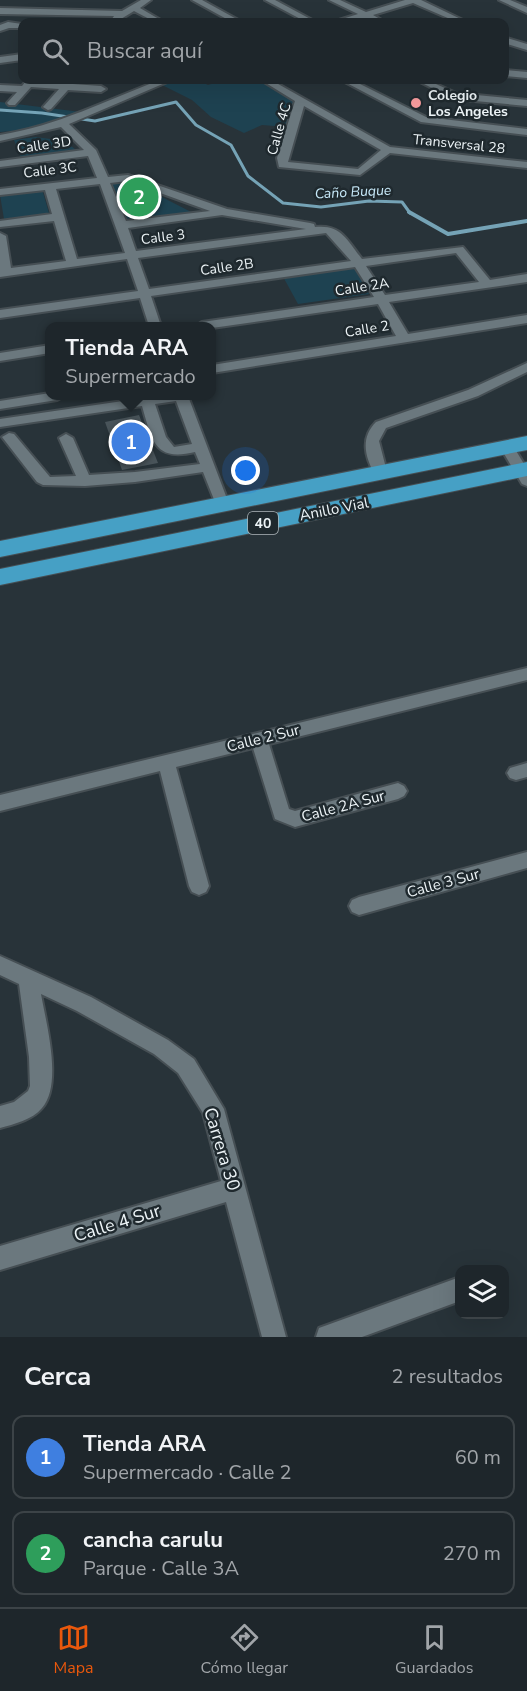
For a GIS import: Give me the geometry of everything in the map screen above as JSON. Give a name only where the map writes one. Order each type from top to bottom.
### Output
[{"type":"highway","name":"Anillo Vial","points":[[0,549],[517,445]]},
{"type":"highway","name":"Anillo Vial","points":[[0,577],[525,474]]},
{"type":"street","points":[[4,27],[19,0]]},
{"type":"street","points":[[196,0],[230,18]]},
{"type":"street","points":[[206,5],[222,0]]},
{"type":"street","points":[[269,0],[304,18]]},
{"type":"street","points":[[333,0],[372,18]]},
{"type":"street","points":[[355,18],[414,0],[454,18]]},
{"type":"street","points":[[507,2],[521,0]]},
{"type":"street","points":[[507,2],[527,10]]},
{"type":"street","points":[[118,18],[141,3],[156,18]]},
{"type":"street","points":[[0,11],[125,14]]},
{"type":"street","points":[[509,42],[527,47]]},
{"type":"street","points":[[0,60],[18,58]]},
{"type":"street","points":[[509,73],[527,75]]},
{"type":"street","points":[[0,88],[28,84]]},
{"type":"street","points":[[12,103],[28,84]]},
{"type":"street","points":[[48,107],[68,84]]},
{"type":"street","points":[[81,84],[104,86],[92,97]]},
{"type":"street","name":"Calle 3D","points":[[0,164],[11,147],[29,134],[66,123],[157,84]]},
{"type":"street","points":[[273,84],[388,150]]},
{"type":"street","points":[[354,84],[424,120],[527,132]]},
{"type":"street","points":[[429,84],[454,96],[527,103]]},
{"type":"street","name":"Calle 4C","points":[[301,99],[282,158],[283,165],[360,172],[388,150]]},
{"type":"street","points":[[66,123],[88,148],[103,179],[122,225],[153,322]]},
{"type":"street","points":[[29,134],[57,138],[88,148]]},
{"type":"street","name":"Calle 3D","points":[[11,147],[88,148]]},
{"type":"street","name":"Transversal 28","points":[[388,150],[527,165]]},
{"type":"street","name":"Calle 3C","points":[[0,192],[103,179],[130,178],[177,197],[225,212]]},
{"type":"street","points":[[50,185],[57,217],[72,263]]},
{"type":"street","points":[[122,225],[225,212],[325,228],[336,232],[382,300],[404,339]]},
{"type":"street","points":[[0,224],[57,217]]},
{"type":"street","name":"Calle 3","points":[[3,273],[229,244],[325,228]]},
{"type":"street","points":[[0,236],[3,273]]},
{"type":"street","name":"Calle 2B","points":[[0,314],[459,249],[487,284]]},
{"type":"street","name":"Calle 2A","points":[[216,325],[527,278]]},
{"type":"street","name":"Calle 2","points":[[216,368],[527,319]]},
{"type":"street","points":[[0,357],[45,350]]},
{"type":"street","points":[[380,472],[370,440],[374,430],[381,425],[473,393],[527,367]]},
{"type":"street","points":[[0,405],[45,398]]},
{"type":"street","points":[[0,423],[154,400]]},
{"type":"street","points":[[182,400],[222,504]]},
{"type":"street","points":[[147,401],[162,443],[167,449],[176,451],[200,447]]},
{"type":"street","points":[[9,437],[42,479],[56,483],[85,482],[208,467]]},
{"type":"street","points":[[66,438],[85,482]]},
{"type":"street","points":[[517,445],[525,474]]},
{"type":"street","name":"Calle 2 Sur","points":[[0,803],[527,674]]},
{"type":"street","name":"Calle 2A Sur","points":[[259,740],[281,814],[288,818],[295,819],[398,791]]},
{"type":"street","points":[[166,762],[199,886]]},
{"type":"street","name":"Calle 3 Sur","points":[[359,906],[527,860]]},
{"type":"street","name":"Carrera 30","points":[[0,965],[84,1004],[161,1047],[186,1066],[213,1109],[274,1337]]},
{"type":"street","points":[[0,1118],[26,1108],[41,1091],[42,1073],[28,979]]},
{"type":"street","name":"Calle 4 Sur","points":[[0,1258],[235,1188]]},
{"type":"street","points":[[328,1337],[455,1290]]},
{"type":"shaded area","points":[[160,84],[275,84],[300,98],[287,127],[262,125],[244,133],[211,117],[192,100]]},
{"type":"shaded area","points":[[0,102],[81,112],[41,126],[0,132]]},
{"type":"shaded area","points":[[36,137],[63,142],[76,150],[21,158],[14,140]]},
{"type":"shaded area","points":[[127,179],[193,213],[125,222],[108,182]]},
{"type":"shaded area","points":[[42,189],[49,213],[4,219],[0,195]]},
{"type":"shaded area","points":[[352,262],[369,294],[298,304],[281,273]]},
{"type":"building","points":[[139,415],[158,463],[122,470],[105,422]]},
{"type":"waterway","name":"Caño Buque","points":[[0,110],[42,113],[95,121],[176,102],[196,125],[231,145],[248,176],[283,203],[321,207],[369,201],[402,202],[409,212]]},
{"type":"waterway","name":"Caño Buque","points":[[409,212],[448,234],[527,221]]},
{"type":"place","name":"Colegio Los Angeles","points":[[416,103]]},
{"type":"place","name":"cancha carulu","points":[[139,197]]},
{"type":"place","name":"Tienda ARA","points":[[131,442]]}]
